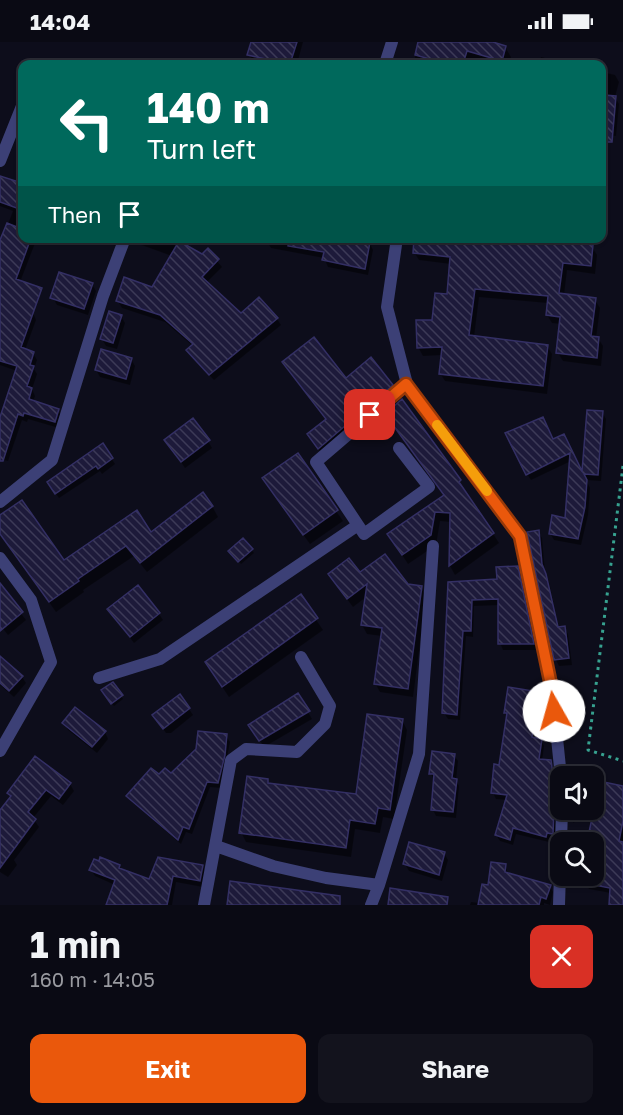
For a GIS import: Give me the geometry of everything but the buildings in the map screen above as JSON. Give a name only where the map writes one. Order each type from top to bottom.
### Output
[{"type":"street","points":[[386,60],[392,42]]},
{"type":"street","points":[[0,161],[18,116]]},
{"type":"street","points":[[0,502],[52,460],[123,243]]},
{"type":"street","points":[[396,243],[387,307],[406,384],[520,536],[552,690],[560,766]]},
{"type":"street","points":[[399,448],[429,487],[364,534],[316,462],[406,384]]},
{"type":"street","points":[[99,678],[160,659],[358,525]]},
{"type":"street","points":[[371,905],[380,885],[419,754],[433,546]]},
{"type":"street","points":[[0,558],[31,600],[51,662],[0,751]]},
{"type":"street","points":[[204,905],[231,760],[246,749],[297,752],[325,724],[330,705],[301,657]]},
{"type":"street","points":[[559,905],[562,820]]},
{"type":"street","points":[[216,846],[273,866],[326,878],[380,885]]},
{"type":"path","points":[[623,466],[588,750],[623,761]]},
{"type":"slow traffic","points":[[437,425],[487,491]]},
{"type":"route","points":[[370,415],[406,384],[520,536],[552,690],[554,711]]}]
